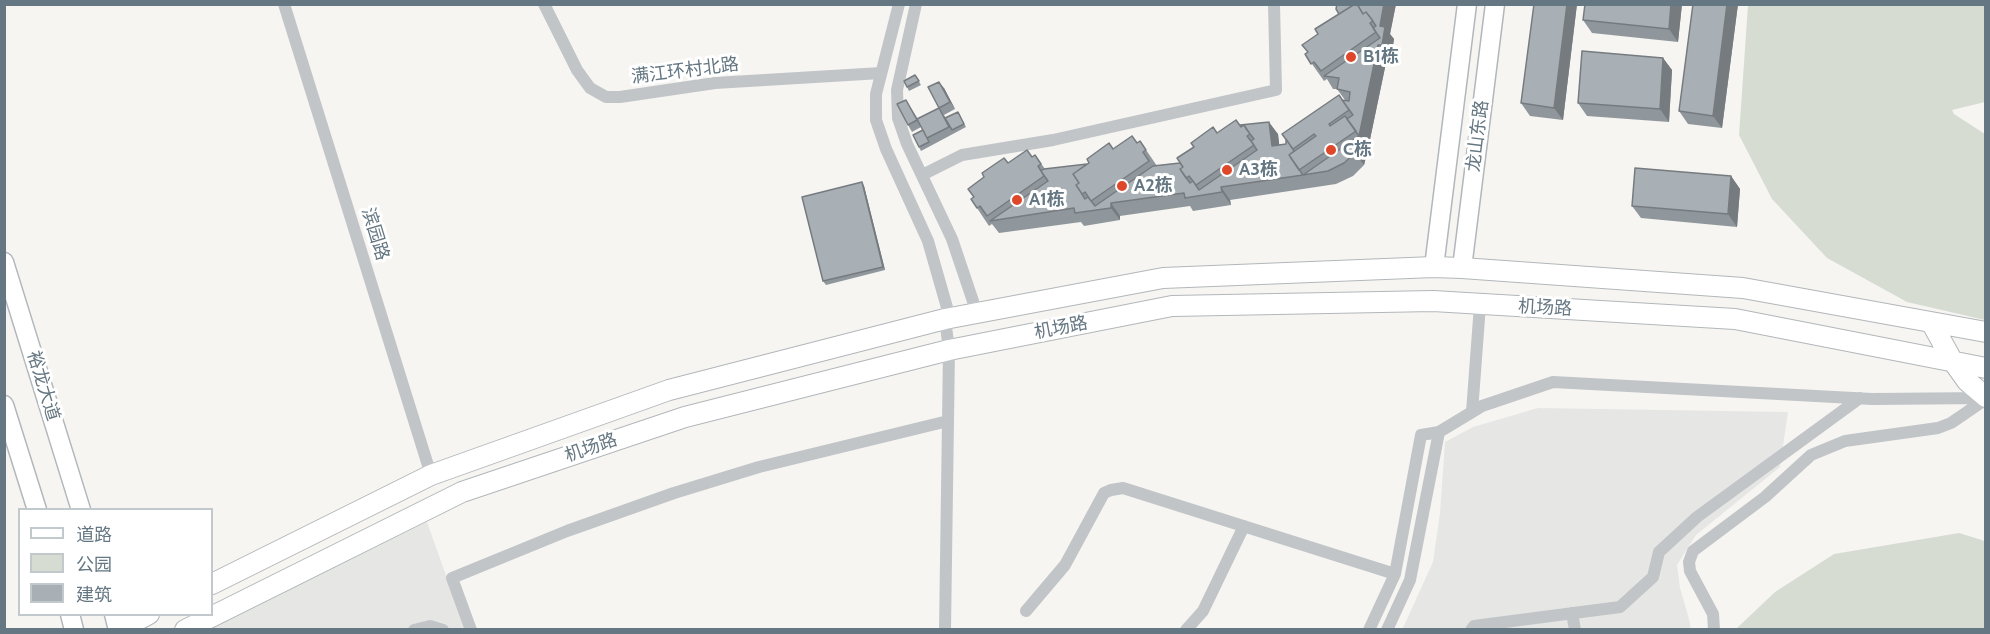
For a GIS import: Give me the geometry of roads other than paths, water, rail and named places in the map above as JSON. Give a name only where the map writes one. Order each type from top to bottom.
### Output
[{"type":"main road","name":"龙山东路","points":[[1434,267],[1467,4]]},
{"type":"main road","name":"龙山东路","points":[[1462,268],[1495,4]]},
{"type":"main road","points":[[1441,208],[1469,212]]},
{"type":"main road","name":"裕龙大道","points":[[4,262],[80,508]]},
{"type":"main road","name":"机场路","points":[[213,584],[431,475],[669,390],[947,318],[1162,278],[1434,267],[1462,268],[1743,288],[1986,332]]},
{"type":"main road","name":"机场路","points":[[185,630],[462,492],[685,417],[949,350],[1172,306],[1418,301],[1735,320],[1986,368]]},
{"type":"main road","points":[[1932,322],[1952,360],[1968,381],[1986,398]]},
{"type":"main road","points":[[4,405],[36,508]]},
{"type":"main road","points":[[119,630],[147,616]]},
{"type":"street","name":"滨园路","points":[[284,4],[431,475]]},
{"type":"street","name":"满江环村北路","points":[[544,4],[577,70],[590,88],[606,97],[716,83],[881,73]]},
{"type":"street","points":[[898,4],[875,105],[879,131],[928,241],[947,318],[949,350],[945,630]]},
{"type":"street","points":[[916,4],[897,90],[896,107],[900,128],[955,248],[977,313]]},
{"type":"street","points":[[922,175],[962,155],[1053,140],[1276,90],[1274,4]]},
{"type":"street","points":[[1472,412],[1480,305]]},
{"type":"street","points":[[1369,630],[1395,574],[1421,435],[1439,432],[1482,406],[1553,382],[1860,398],[1986,398]]},
{"type":"street","points":[[1470,630],[1474,626],[1620,607],[1653,577],[1659,552],[1698,517],[1860,398]]},
{"type":"street","points":[[1714,630],[1713,614],[1690,571],[1689,561],[1693,552],[1765,497],[1811,455],[1845,441],[1938,428],[1951,423],[1986,398]]},
{"type":"street","points":[[471,630],[453,578],[567,531],[674,493],[759,467],[948,421]]},
{"type":"street","points":[[1387,630],[1410,580],[1439,432]]},
{"type":"street","points":[[1026,610],[1065,565],[1104,493],[1123,488],[1395,574]]},
{"type":"street","points":[[1186,630],[1203,611],[1244,526]]},
{"type":"street","points":[[1572,613],[1575,630]]},
{"type":"street","points":[[414,630],[430,626],[443,630]]},
{"type":"place","name":"B1栋","points":[[1351,57]]},
{"type":"place","name":"C栋","points":[[1331,150]]},
{"type":"place","name":"A3栋","points":[[1227,170]]},
{"type":"place","name":"A2栋","points":[[1122,186]]},
{"type":"place","name":"A1栋","points":[[1017,200]]}]
